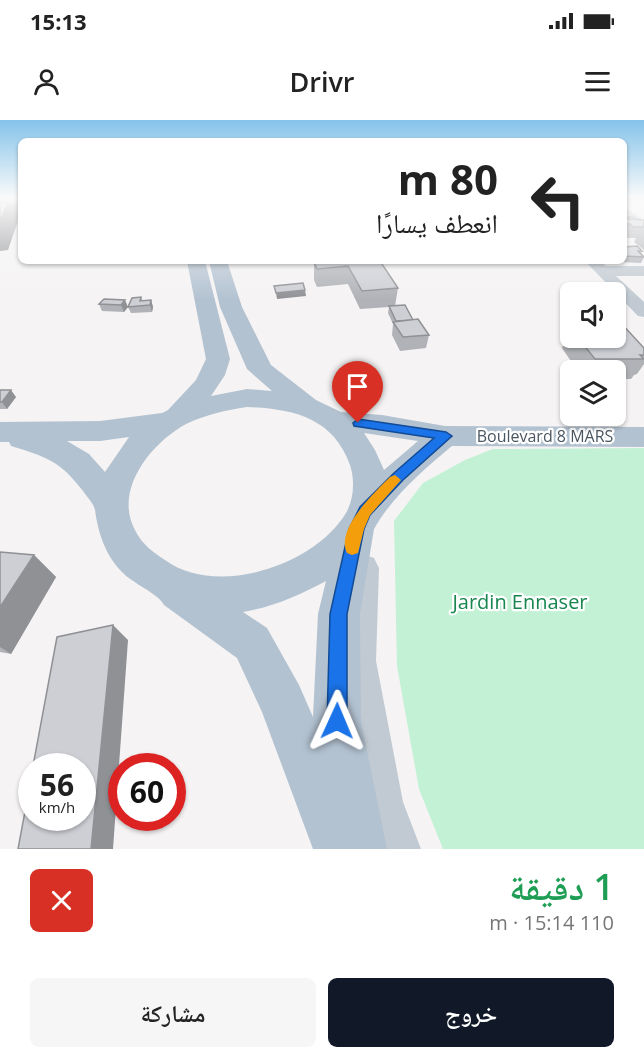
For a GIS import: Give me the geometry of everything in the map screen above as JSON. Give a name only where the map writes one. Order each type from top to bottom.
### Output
[{"type":"main road","points":[[197,264],[218,359],[214,375],[205,389],[173,419],[141,443],[120,471],[111,503],[115,534],[134,562],[252,643],[282,702],[342,849]]},
{"type":"main road","points":[[219,264],[231,307],[260,369],[353,438],[366,460],[370,484],[339,614],[337,721],[357,849]]},
{"type":"main road","name":"Boulevard 8 MARS","points":[[173,419],[212,404],[246,398],[281,400],[324,415],[446,436],[644,436]]},
{"type":"main road","points":[[0,433],[100,430],[173,419]]},
{"type":"main road","points":[[0,433],[54,447],[78,462],[111,503]]},
{"type":"main road","points":[[167,584],[208,594],[253,592],[297,579],[332,557],[409,465],[446,436]]},
{"type":"street","points":[[597,266],[644,271]]},
{"type":"street","points":[[597,266],[644,312]]},
{"type":"street","points":[[361,520],[364,574],[358,662],[381,801],[398,849]]},
{"type":"green space","name":"Jardin Ennaser","points":[[644,448],[644,849],[443,849],[419,789],[397,666],[394,521],[423,483],[465,460],[493,449]]},
{"type":"building","points":[[637,246],[642,251],[638,251],[644,257],[627,256],[627,247]]},
{"type":"building","points":[[315,264],[382,264],[398,288],[362,291],[348,266],[317,269]]},
{"type":"building","points":[[303,283],[305,290],[276,293],[274,286]]},
{"type":"building","points":[[141,297],[140,301],[151,300],[150,305],[128,307],[132,298]]},
{"type":"building","points":[[104,299],[125,300],[121,305],[99,304]]},
{"type":"building","points":[[405,305],[413,320],[396,321],[389,306]]},
{"type":"building","points":[[418,319],[429,335],[403,337],[393,322]]},
{"type":"building","points":[[626,328],[644,348],[644,355],[640,355],[644,359],[595,359],[586,348],[626,348]]},
{"type":"building","points":[[0,390],[11,390],[2,402],[0,402]]},
{"type":"building","points":[[0,552],[34,555],[0,607]]},
{"type":"building","points":[[113,625],[96,798],[96,753],[35,753],[57,637]]},
{"type":"building","points":[[21,831],[93,831],[91,849],[18,849]]},
{"type":"slow traffic","points":[[352,548],[356,529],[365,512],[395,480]]},
{"type":"route","points":[[337,721],[339,614],[356,529],[365,512],[409,465],[446,436],[358,423]]}]
